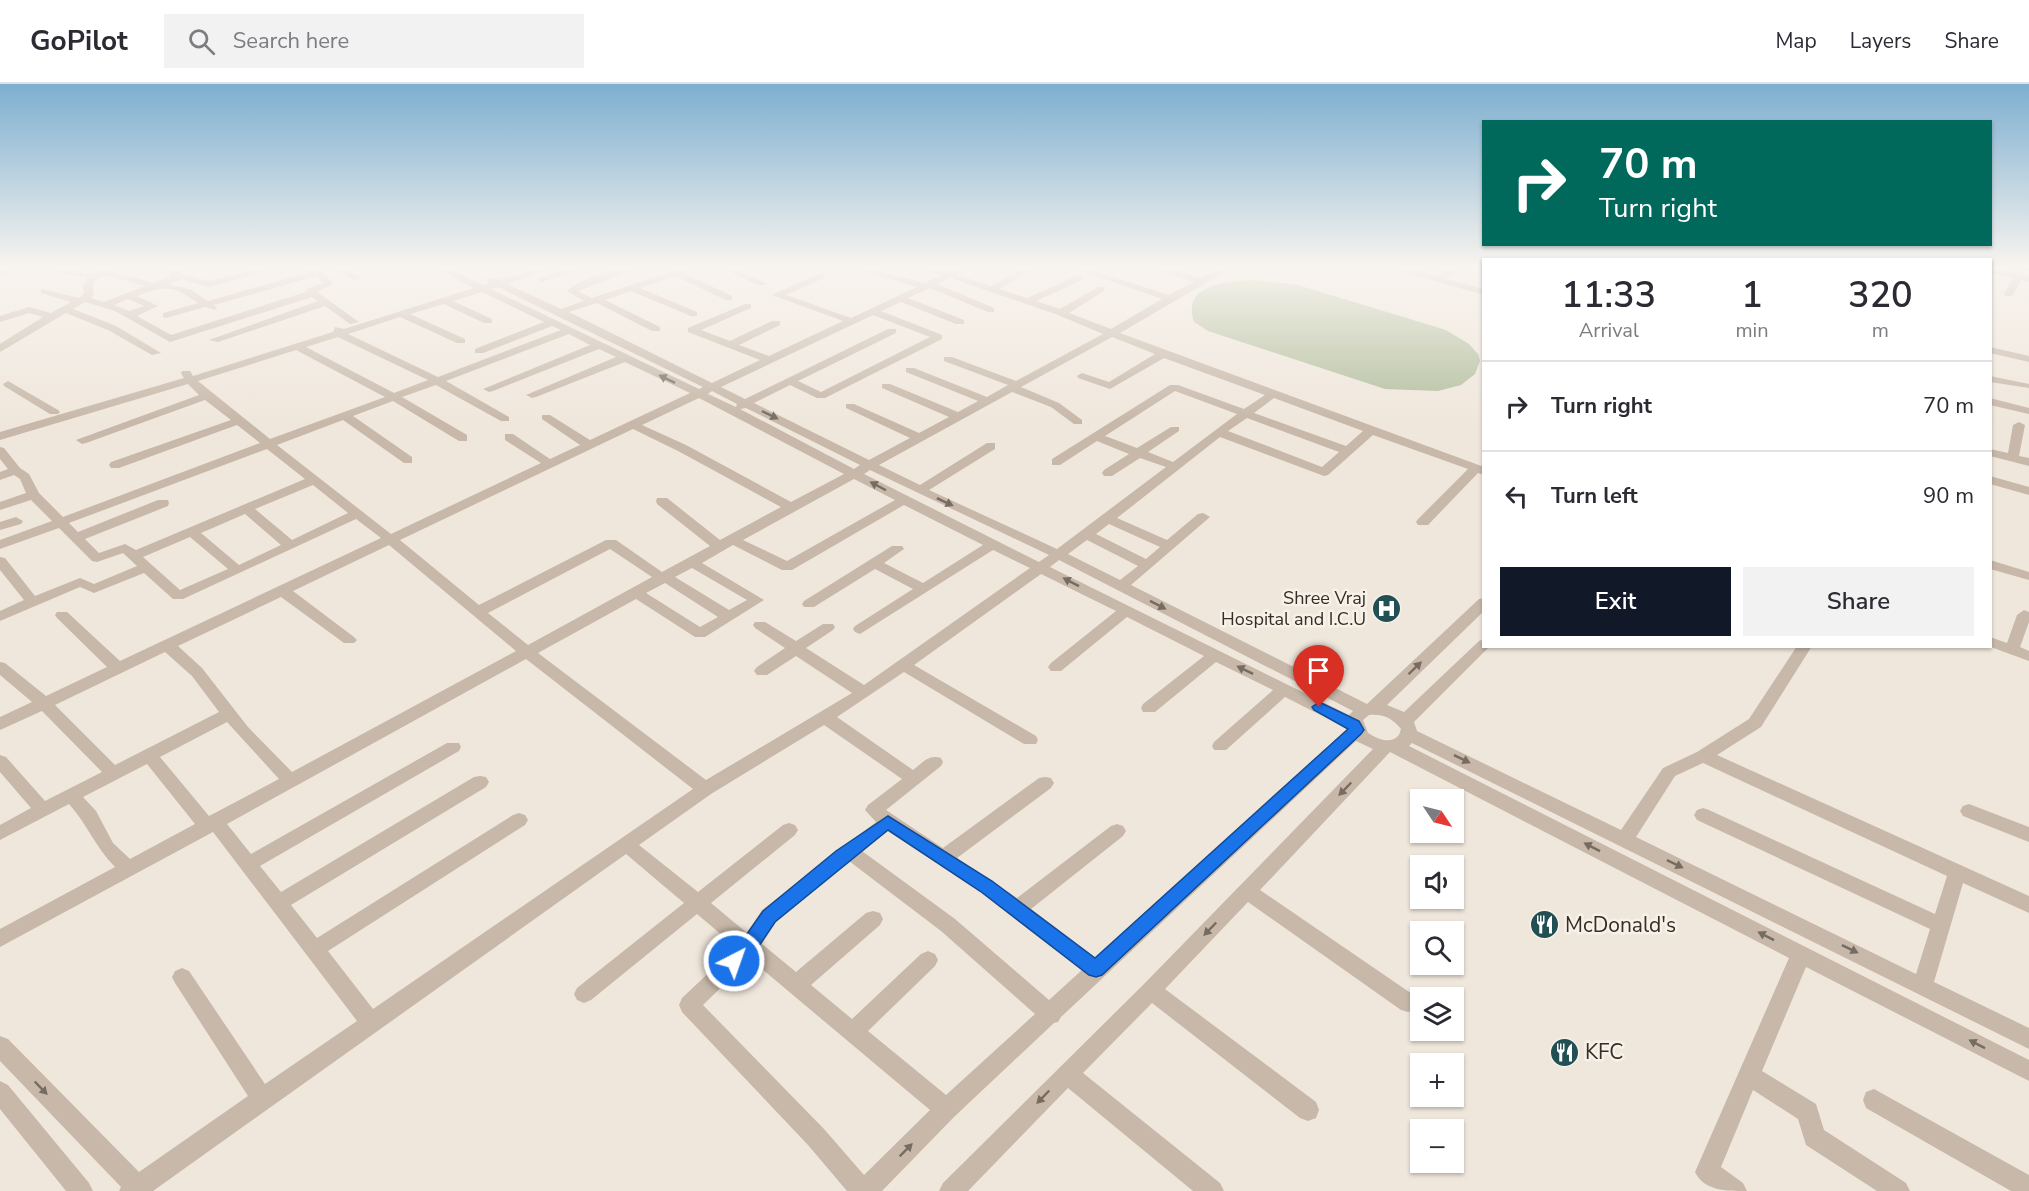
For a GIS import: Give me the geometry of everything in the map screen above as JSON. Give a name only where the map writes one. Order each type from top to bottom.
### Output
[{"type":"street","points":[[0,349],[15,333],[45,319]]},
{"type":"street","points":[[89,319],[112,328],[156,353]]},
{"type":"street","points":[[135,319],[170,339],[233,319]]},
{"type":"street","points":[[214,340],[277,319]]},
{"type":"street","points":[[349,319],[354,322]]},
{"type":"street","points":[[0,429],[296,346],[366,319]]},
{"type":"street","points":[[0,436],[188,376],[383,319]]},
{"type":"street","points":[[411,319],[461,341]]},
{"type":"street","points":[[483,319],[488,321]]},
{"type":"street","points":[[544,319],[733,410],[904,500],[1041,566],[1284,689],[1355,727],[1368,741],[1399,737],[1625,839],[2029,1039]]},
{"type":"street","points":[[574,319],[1369,709],[1391,712],[1399,737],[1802,954],[2029,1071]]},
{"type":"street","points":[[635,319],[656,328]]},
{"type":"street","points":[[718,319],[692,330],[769,360]]},
{"type":"street","points":[[844,319],[851,321]]},
{"type":"street","points":[[0,724],[856,319]]},
{"type":"street","points":[[784,383],[792,382],[821,396],[938,337],[891,319]]},
{"type":"street","points":[[952,319],[960,322]]},
{"type":"street","points":[[1077,319],[1163,354],[1480,470],[1423,522]]},
{"type":"street","points":[[0,939],[1136,319]]},
{"type":"street","points":[[479,351],[551,323]]},
{"type":"street","points":[[730,345],[776,323]]},
{"type":"street","points":[[339,330],[505,418]]},
{"type":"street","points":[[733,410],[892,331]]},
{"type":"street","points":[[0,545],[569,332]]},
{"type":"street","points":[[1992,341],[2029,350]]},
{"type":"street","points":[[489,388],[599,345]]},
{"type":"street","points":[[296,346],[393,396],[463,438]]},
{"type":"street","points":[[1992,350],[2029,359]]},
{"type":"street","points":[[1082,376],[1110,386],[1163,354]]},
{"type":"street","points":[[532,395],[624,358]]},
{"type":"street","points":[[948,359],[1055,405],[1078,422]]},
{"type":"street","points":[[910,370],[988,401]]},
{"type":"street","points":[[188,376],[207,396],[358,513],[527,652],[705,789]]},
{"type":"street","points":[[1992,379],[2025,386]]},
{"type":"street","points":[[8,384],[54,412]]},
{"type":"street","points":[[886,386],[959,417]]},
{"type":"street","points":[[1056,462],[1174,387],[1347,451]]},
{"type":"street","points":[[0,1046],[136,1189],[370,1021],[705,789],[864,693],[1108,519],[1218,432],[1273,394]]},
{"type":"street","points":[[82,440],[207,396]]},
{"type":"street","points":[[1992,402],[2029,411]]},
{"type":"street","points":[[850,406],[920,438]]},
{"type":"street","points":[[343,415],[408,460]]},
{"type":"street","points":[[546,417],[590,446]]},
{"type":"street","points":[[115,465],[239,421]]},
{"type":"street","points":[[633,425],[682,448],[792,508]]},
{"type":"street","points":[[2013,458],[2019,426]]},
{"type":"street","points":[[1108,473],[1136,452],[1175,429]]},
{"type":"street","points":[[1218,432],[1324,472],[1371,430]]},
{"type":"street","points":[[509,437],[550,464]]},
{"type":"street","points":[[1096,437],[1176,467]]},
{"type":"street","points":[[920,490],[991,446]]},
{"type":"street","points":[[1,453],[16,471],[25,477],[33,495],[97,558],[125,548],[178,596],[358,513]]},
{"type":"street","points":[[1992,453],[2029,462]]},
{"type":"street","points":[[0,476],[16,471]]},
{"type":"street","points":[[134,556],[314,480]]},
{"type":"street","points":[[1992,481],[2029,491]]},
{"type":"street","points":[[0,506],[33,495]]},
{"type":"street","points":[[662,501],[726,543],[787,567],[904,500]]},
{"type":"street","points":[[77,537],[163,503]]},
{"type":"street","points":[[247,509],[290,545]]},
{"type":"street","points":[[1122,586],[1203,517]]},
{"type":"street","points":[[1108,519],[1168,546]]},
{"type":"street","points":[[0,526],[16,521]]},
{"type":"street","points":[[192,532],[237,570]]},
{"type":"street","points":[[1086,534],[1147,565]]},
{"type":"street","points":[[478,612],[611,543],[729,617]]},
{"type":"street","points":[[860,629],[993,544]]},
{"type":"street","points":[[809,604],[897,549]]},
{"type":"street","points":[[0,561],[33,602]]},
{"type":"street","points":[[636,593],[700,634],[757,600],[692,562]]},
{"type":"street","points":[[874,563],[922,588]]},
{"type":"street","points":[[1992,565],[2029,576]]},
{"type":"street","points":[[0,616],[80,582],[94,589],[146,567]]},
{"type":"street","points":[[283,591],[349,640]]},
{"type":"street","points":[[888,822],[769,916],[749,946],[689,1005],[816,1137],[863,1191],[946,1109],[1051,1015],[1096,969],[1355,727],[1355,718],[1369,709],[1482,604]]},
{"type":"street","points":[[1056,667],[1125,610]]},
{"type":"street","points":[[62,615],[118,669]]},
{"type":"street","points":[[2012,650],[2024,615],[2029,617]]},
{"type":"street","points":[[760,625],[864,693]]},
{"type":"street","points":[[762,671],[828,627]]},
{"type":"street","points":[[1992,643],[2029,656]]},
{"type":"street","points":[[167,645],[197,672],[242,731],[291,781]]},
{"type":"street","points":[[951,1191],[1066,1073],[1152,990],[1399,737],[1482,646]]},
{"type":"street","points":[[1625,839],[1669,772],[1703,756],[1755,723],[1804,648]]},
{"type":"street","points":[[1149,708],[1215,655]]},
{"type":"street","points":[[903,665],[1030,740]]},
{"type":"street","points":[[0,667],[45,703],[113,773]]},
{"type":"street","points":[[1220,746],[1284,689]]},
{"type":"street","points":[[0,833],[229,714]]},
{"type":"street","points":[[825,717],[914,778]]},
{"type":"street","points":[[249,864],[453,747]]},
{"type":"street","points":[[149,755],[249,864],[370,1021]]},
{"type":"street","points":[[1703,756],[2029,905]]},
{"type":"street","points":[[0,761],[43,810]]},
{"type":"street","points":[[936,762],[874,810],[888,822],[1017,909],[1096,969]]},
{"type":"street","points":[[279,903],[480,782]]},
{"type":"street","points":[[943,858],[1045,783]]},
{"type":"street","points":[[71,795],[90,816],[107,848],[128,869]]},
{"type":"street","points":[[1969,811],[2029,835]]},
{"type":"street","points":[[1703,815],[1942,926]]},
{"type":"street","points":[[315,949],[519,820]]},
{"type":"street","points":[[584,994],[789,830]]},
{"type":"street","points":[[1017,909],[1117,831]]},
{"type":"street","points":[[626,844],[946,1109]]},
{"type":"street","points":[[849,851],[948,926],[1051,1015]]},
{"type":"street","points":[[1923,985],[1957,872]]},
{"type":"street","points":[[1247,891],[1408,1004]]},
{"type":"street","points":[[796,985],[873,919]]},
{"type":"street","points":[[1735,1191],[1707,1172],[1802,954]]},
{"type":"street","points":[[853,1032],[928,960]]},
{"type":"street","points":[[182,977],[262,1098]]},
{"type":"street","points":[[1152,990],[1308,1110]]},
{"type":"street","points":[[1066,1073],[1212,1191]]},
{"type":"street","points":[[1750,1076],[1808,1112],[1814,1137],[1898,1191]]},
{"type":"street","points":[[0,1092],[81,1191]]},
{"type":"street","points":[[1874,1100],[2029,1188]]},
{"type":"green space","points":[[1193,319],[1409,319],[1446,330],[1469,344],[1478,354],[1480,361],[1475,374],[1461,385],[1438,391],[1385,389],[1208,331],[1194,322]]},
{"type":"place","name":"Shree Vraj Hospital and I.C.U","points":[[1387,608]]},
{"type":"place","name":"McDonald's","points":[[1544,925]]},
{"type":"place","name":"KFC","points":[[1564,1052]]},
{"type":"route","points":[[734,961],[749,946],[769,916],[842,856],[888,822],[986,886],[1096,969],[1356,730],[1354,724],[1319,707]]}]
